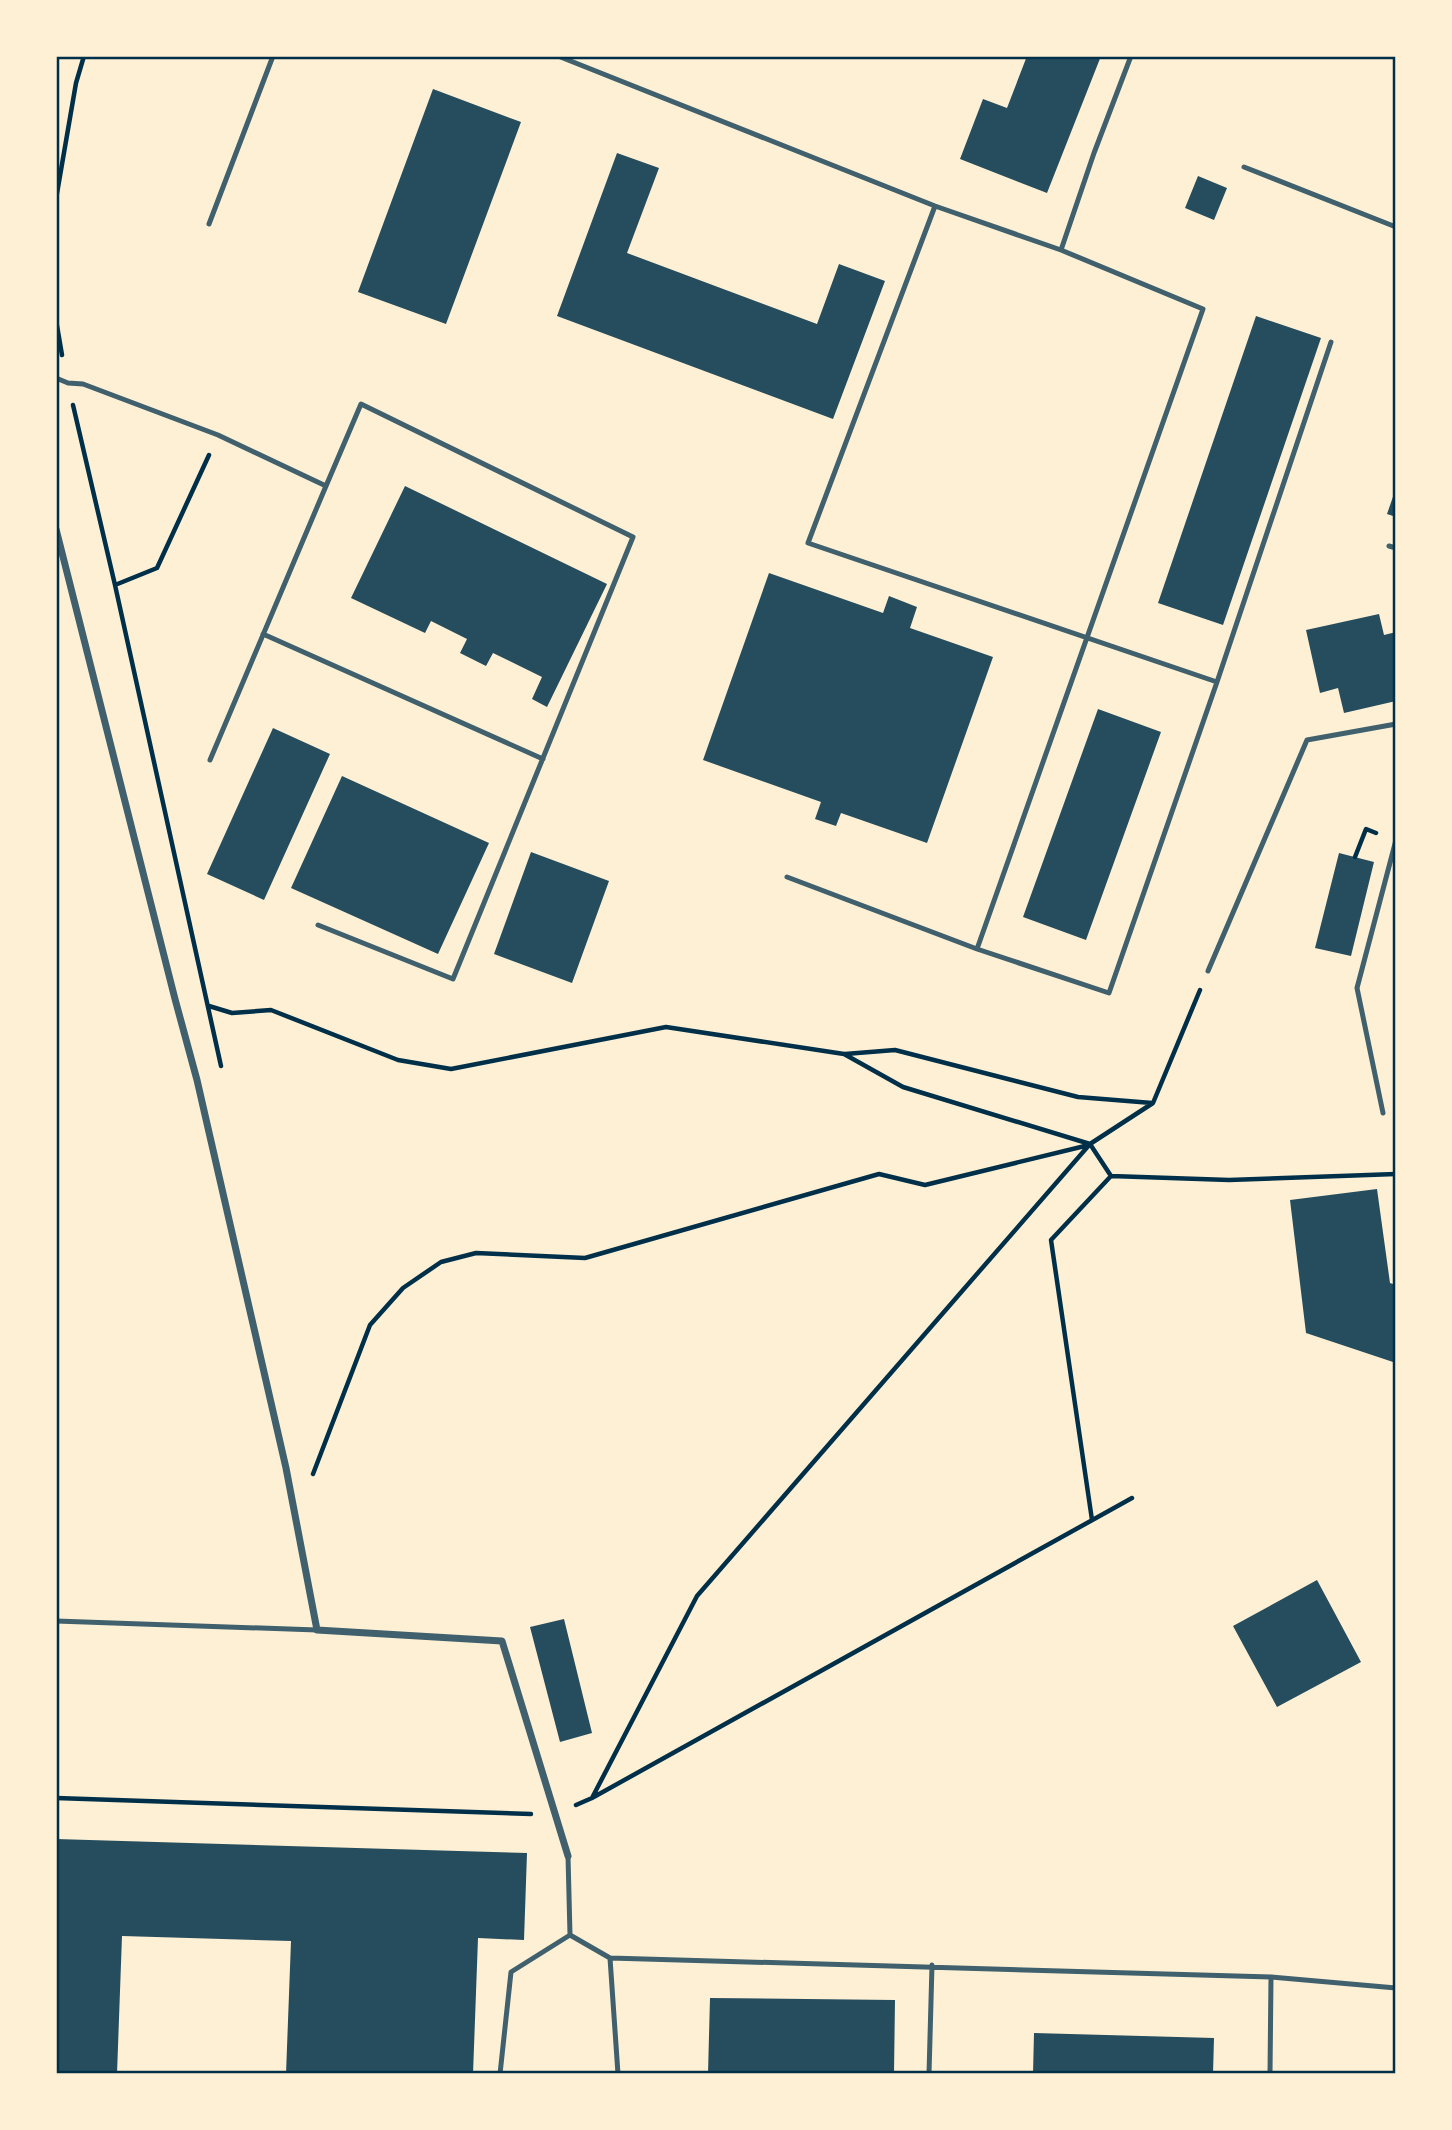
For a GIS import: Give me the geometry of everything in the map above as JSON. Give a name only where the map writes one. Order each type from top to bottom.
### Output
[{"type":"street","points":[[56,529],[197,1080],[286,1468],[317,1630],[502,1641],[568,1856]]},
{"type":"lane","points":[[209,224],[273,56]]},
{"type":"lane","points":[[558,56],[935,206],[1060,250],[1203,309],[977,949]]},
{"type":"lane","points":[[1060,250],[1131,56]]},
{"type":"lane","points":[[1244,167],[1396,227]]},
{"type":"lane","points":[[935,206],[808,543],[1217,682]]},
{"type":"lane","points":[[787,877],[977,949],[1109,993],[1331,342]]},
{"type":"lane","points":[[56,378],[68,383],[83,384],[218,435],[326,486]]},
{"type":"lane","points":[[210,760],[361,404],[634,537],[453,979],[318,925]]},
{"type":"lane","points":[[263,634],[543,759]]},
{"type":"lane","points":[[1208,971],[1307,740],[1396,724]]},
{"type":"lane","points":[[1384,1113],[1357,988],[1396,840]]},
{"type":"lane","points":[[56,1621],[317,1630]]},
{"type":"lane","points":[[568,1856],[570,1935]]},
{"type":"lane","points":[[570,1935],[610,1958],[932,1965],[1270,1977],[1396,1988]]},
{"type":"lane","points":[[500,2074],[511,1972],[570,1935]]},
{"type":"lane","points":[[610,1958],[618,2074]]},
{"type":"lane","points":[[929,2074],[932,1965]]},
{"type":"lane","points":[[1270,1977],[1270,2074]]},
{"type":"path","points":[[56,199],[76,82],[84,56]]},
{"type":"path","points":[[56,320],[223,1072]]},
{"type":"path","points":[[115,585],[156,568],[218,435]]},
{"type":"path","points":[[592,1798],[696,1596],[1090,1144],[1153,1103],[1208,971]]},
{"type":"path","points":[[209,1006],[232,1013],[271,1010],[398,1060],[452,1069],[666,1027],[844,1054],[895,1050],[1078,1097],[1153,1103]]},
{"type":"path","points":[[844,1054],[903,1087],[1090,1144],[1111,1176]]},
{"type":"path","points":[[312,1475],[370,1325],[402,1288],[441,1262],[476,1253],[585,1258],[879,1174],[925,1185],[1090,1144]]},
{"type":"path","points":[[1092,1520],[1051,1240],[1111,1176],[1228,1180],[1396,1174]]},
{"type":"path","points":[[56,1798],[555,1815],[592,1798],[1132,1498]]},
{"type":"building","points":[[1027,56],[1101,56],[1047,193],[960,159],[983,99],[1007,108]]},
{"type":"building","points":[[433,89],[521,122],[446,324],[358,292]]},
{"type":"building","points":[[617,153],[659,168],[627,253],[817,324],[839,264],[885,281],[833,419],[557,316]]},
{"type":"building","points":[[1198,176],[1227,188],[1214,220],[1185,208]]},
{"type":"building","points":[[1256,316],[1321,338],[1223,625],[1158,603]]},
{"type":"building","points":[[405,486],[607,584],[547,707],[532,699],[542,677],[493,653],[486,666],[460,653],[467,639],[431,621],[425,633],[351,598]]},
{"type":"building","points":[[1396,488],[1396,517],[1387,514]]},
{"type":"building","points":[[769,573],[883,613],[889,596],[917,607],[910,628],[993,657],[927,843],[841,813],[836,826],[815,819],[821,802],[703,760]]},
{"type":"building","points":[[1379,614],[1384,635],[1396,632],[1396,701],[1344,713],[1338,688],[1320,693],[1306,630]]},
{"type":"building","points":[[1098,709],[1161,732],[1086,940],[1023,917]]},
{"type":"building","points":[[273,728],[330,754],[264,900],[207,874]]},
{"type":"building","points":[[342,776],[489,843],[438,954],[291,888]]},
{"type":"building","points":[[531,852],[609,881],[572,983],[494,954]]},
{"type":"building","points":[[1339,853],[1374,862],[1351,956],[1315,948]]},
{"type":"building","points":[[1377,1189],[1390,1283],[1396,1285],[1396,1363],[1306,1333],[1290,1200]]},
{"type":"building","points":[[1317,1580],[1361,1662],[1277,1707],[1233,1626]]},
{"type":"building","points":[[564,1619],[592,1733],[560,1742],[530,1627]]},
{"type":"building","points":[[56,1839],[527,1853],[524,1940],[478,1938],[473,2074],[286,2074],[291,1941],[122,1936],[117,2074],[56,2074]]},
{"type":"building","points":[[710,1998],[895,2000],[894,2074],[708,2074]]},
{"type":"building","points":[[1034,2033],[1214,2038],[1213,2074],[1033,2074]]}]
